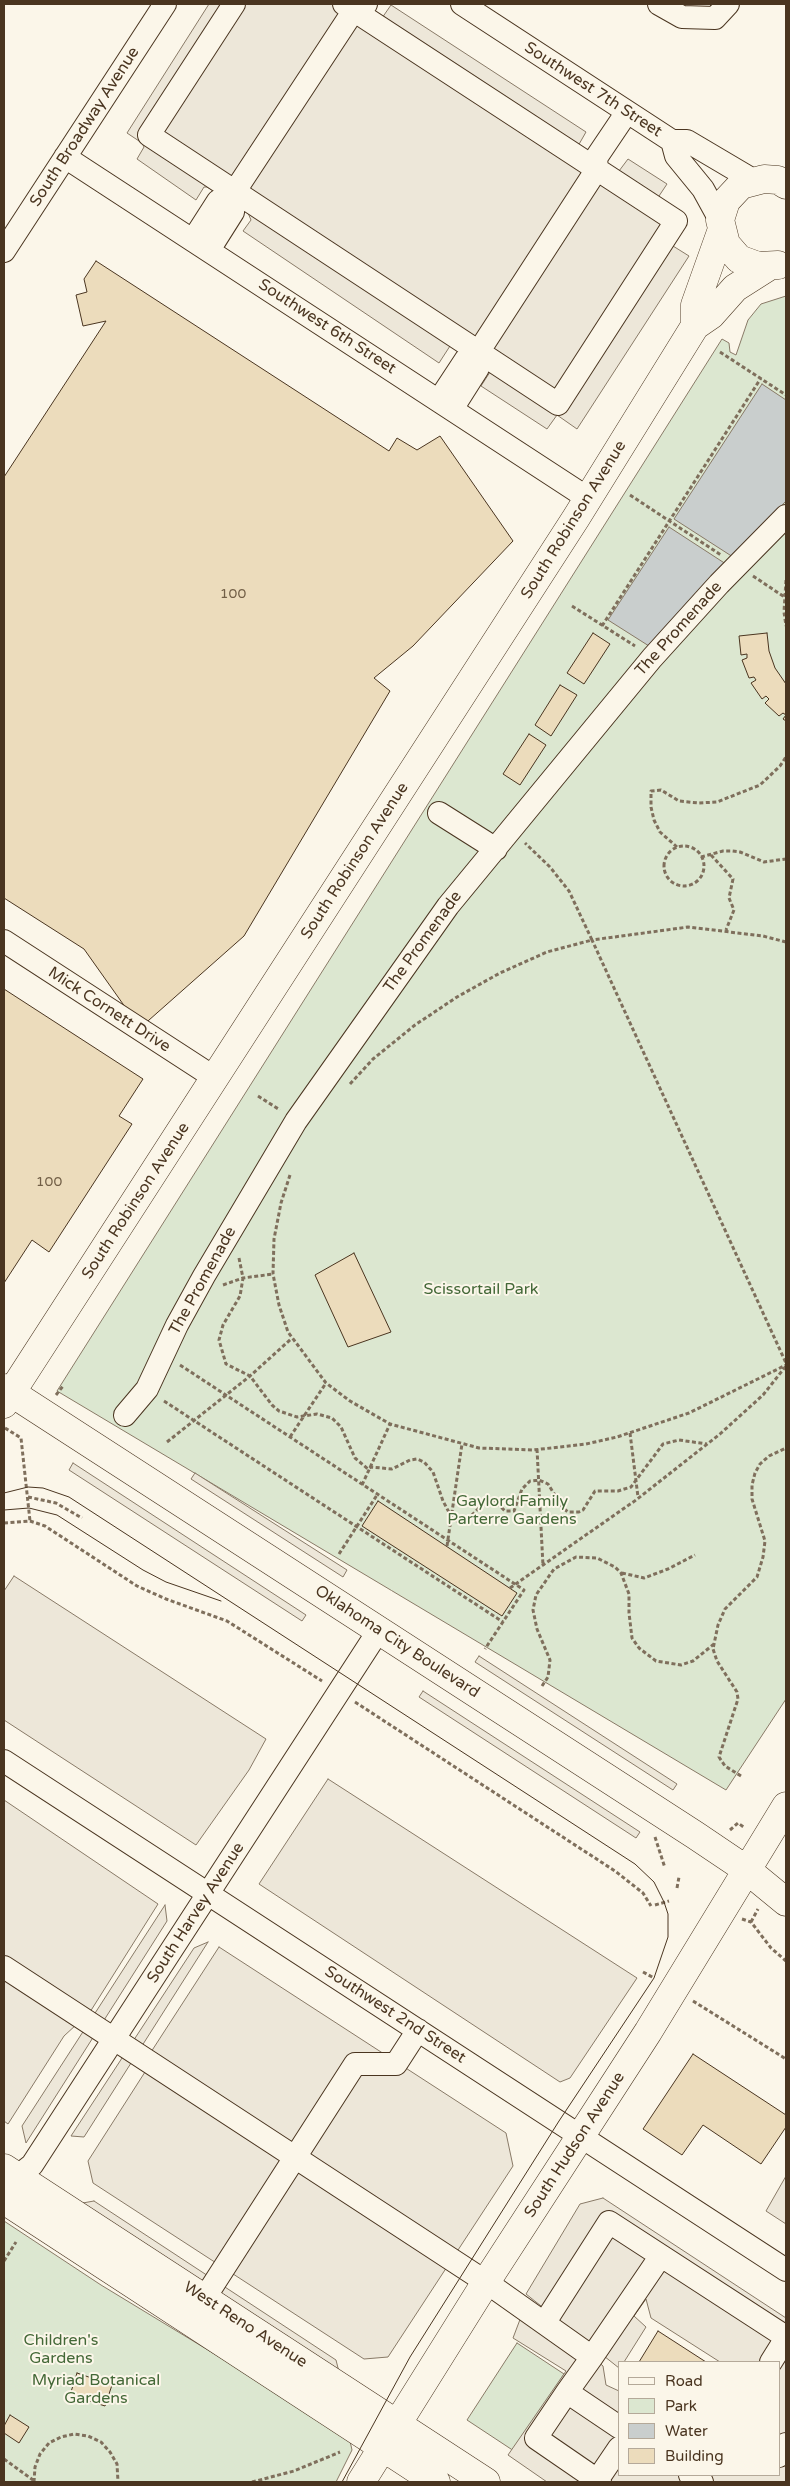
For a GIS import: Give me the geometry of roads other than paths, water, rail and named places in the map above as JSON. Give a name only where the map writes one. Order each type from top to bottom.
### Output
[{"type":"main road","points":[[768,181],[786,162]]},
{"type":"main road","name":"South Robinson Avenue","points":[[695,326],[695,305],[721,226],[726,202],[730,195],[741,185],[768,181]]},
{"type":"main road","points":[[721,226],[726,244],[739,259],[758,266],[777,264]]},
{"type":"main road","name":"South Robinson Avenue","points":[[6,1395],[214,1078],[589,498],[695,326],[711,315],[735,288],[777,264]]},
{"type":"main road","name":"Oklahoma City Boulevard","points":[[6,1395],[379,1630],[747,1870],[786,1902]]},
{"type":"main road","name":"South Hudson Avenue","points":[[361,2482],[486,2282],[653,2024],[786,1806]]},
{"type":"main road","name":"West Reno Avenue","points":[[8,2177],[204,2299],[486,2482]]},
{"type":"main road","name":"West Reno Avenue","points":[[4,2200],[436,2482]]},
{"type":"street","name":"South Broadway Avenue","points":[[4,251],[166,4]]},
{"type":"street","points":[[201,245],[233,212],[235,191],[354,5],[596,170],[676,221],[558,404],[479,350],[235,191],[149,135],[234,4]]},
{"type":"street","name":"Southwest 7th Street","points":[[462,4],[672,142],[676,156],[703,189],[721,226]]},
{"type":"street","points":[[659,4],[682,17],[715,18],[728,4]]},
{"type":"street","points":[[446,405],[478,368],[479,350],[596,170],[596,158],[632,115]]},
{"type":"street","points":[[672,142],[687,141],[768,181]]},
{"type":"street","name":"Southwest 6th Street","points":[[65,157],[589,498]]},
{"type":"street","name":"The Promenade","points":[[124,1414],[147,1389],[177,1325],[222,1244],[296,1120],[448,906],[652,658],[736,566],[786,516]]},
{"type":"street","points":[[439,813],[496,848]]},
{"type":"street","name":"Mick Cornett Drive","points":[[4,941],[214,1078]]},
{"type":"street","name":"South Harvey Avenue","points":[[8,2177],[32,2165],[113,2037],[208,1895],[379,1630]]},
{"type":"street","name":"Southwest 2nd Street","points":[[4,1761],[786,2270]]},
{"type":"street","points":[[4,1967],[486,2282],[592,2357]]},
{"type":"street","points":[[204,2299],[355,2064],[396,2064],[418,2030]]},
{"type":"street","points":[[545,2322],[609,2222],[786,2338],[772,2361]]},
{"type":"street","points":[[618,2450],[598,2482],[536,2438],[660,2257]]},
{"type":"street","points":[[568,2392],[618,2426]]},
{"type":"water","points":[[762,384],[786,400],[786,501],[733,557],[674,519]]},
{"type":"water","points":[[669,527],[729,566],[649,646],[608,620]]},
{"type":"tram line","points":[[4,1493],[28,1487],[43,1488],[69,1497],[635,1864],[654,1882],[664,1902],[668,1914],[668,1937],[654,1978],[559,2121],[410,2357],[342,2482]]},
{"type":"tram line","points":[[4,1510],[29,1508],[57,1515],[143,1570],[166,1582],[221,1601]]},
{"type":"park label","name":"Scissortail Park","points":[[481,1290]]},
{"type":"park label","name":"Gaylord Family Parterre Gardens","points":[[512,1511]]},
{"type":"park label","name":"Children's Gardens","points":[[61,2350]]},
{"type":"park label","name":"Myriad Botanical Gardens","points":[[96,2390]]}]
